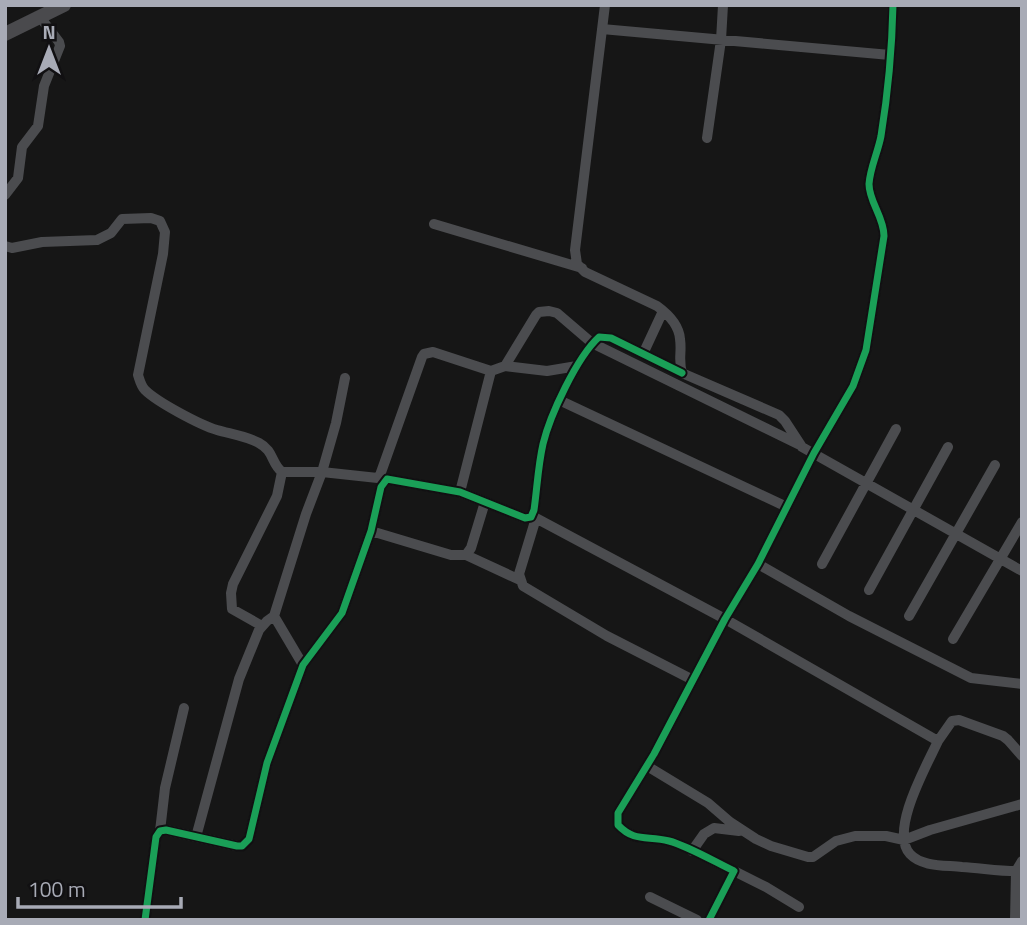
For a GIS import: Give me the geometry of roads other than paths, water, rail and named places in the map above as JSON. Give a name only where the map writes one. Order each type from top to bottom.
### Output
[{"type":"main road","points":[[5,34],[64,5]]},
{"type":"street","points":[[605,5],[575,250],[578,264],[585,272],[657,306],[674,322],[681,340],[679,359],[682,373]]},
{"type":"street","points":[[707,138],[721,40],[723,5]]},
{"type":"street","points":[[799,907],[734,870],[692,851],[668,841],[634,837],[618,825],[618,813],[647,766],[725,619],[758,564],[814,453],[853,386],[866,350],[884,236],[882,220],[870,193],[869,183],[881,137],[893,5]]},
{"type":"street","points":[[5,195],[18,178],[22,147],[37,126],[44,86],[60,46],[40,17]]},
{"type":"street","points":[[602,29],[890,55]]},
{"type":"street","points":[[5,246],[12,248],[42,242],[97,240],[111,233],[122,219],[152,218],[160,221],[164,232],[163,254],[138,375],[142,387],[148,393],[214,429],[257,442],[271,453],[282,472],[322,472],[460,492],[524,518],[534,517],[725,619],[937,741]]},
{"type":"street","points":[[434,225],[582,268]]},
{"type":"street","points":[[643,354],[663,311]]},
{"type":"street","points":[[505,366],[536,315],[539,312],[557,313],[592,343],[800,445],[1022,571]]},
{"type":"street","points":[[693,680],[607,636],[528,590],[520,580],[519,574],[534,517],[543,443],[559,400],[592,343],[599,337],[611,338],[682,373],[779,415],[800,445]]},
{"type":"street","points":[[160,831],[166,830],[237,846],[249,839],[267,763],[303,665],[342,613],[371,531],[383,479],[424,354],[433,352],[491,371],[505,366],[547,371],[577,366]]},
{"type":"street","points":[[460,492],[491,371]]},
{"type":"street","points":[[195,837],[239,679],[259,630],[274,616],[322,472],[336,424],[345,378]]},
{"type":"street","points":[[559,400],[787,507]]},
{"type":"street","points":[[822,564],[896,429]]},
{"type":"street","points":[[869,590],[948,447]]},
{"type":"street","points":[[909,616],[995,465]]},
{"type":"street","points":[[262,626],[232,609],[231,593],[233,583],[276,496],[282,472]]},
{"type":"street","points":[[466,555],[471,548],[485,502]]},
{"type":"street","points":[[953,639],[1022,522]]},
{"type":"street","points":[[371,531],[451,555],[466,555],[520,580]]},
{"type":"street","points":[[758,564],[849,616],[971,678],[1022,684]]},
{"type":"street","points":[[274,616],[303,665]]},
{"type":"street","points":[[145,920],[165,788],[184,708]]},
{"type":"street","points":[[1019,871],[929,864],[911,855],[905,846],[904,824],[937,741],[952,721],[959,720],[1003,736],[1022,756]]},
{"type":"street","points":[[647,766],[708,803],[756,839],[808,857],[813,857],[836,841],[855,836],[886,836],[904,840],[1022,804]]},
{"type":"street","points":[[692,851],[704,834],[714,828],[746,831]]},
{"type":"street","points":[[1015,920],[1022,861]]},
{"type":"street","points":[[709,920],[734,870]]},
{"type":"street","points":[[650,897],[697,920]]}]
